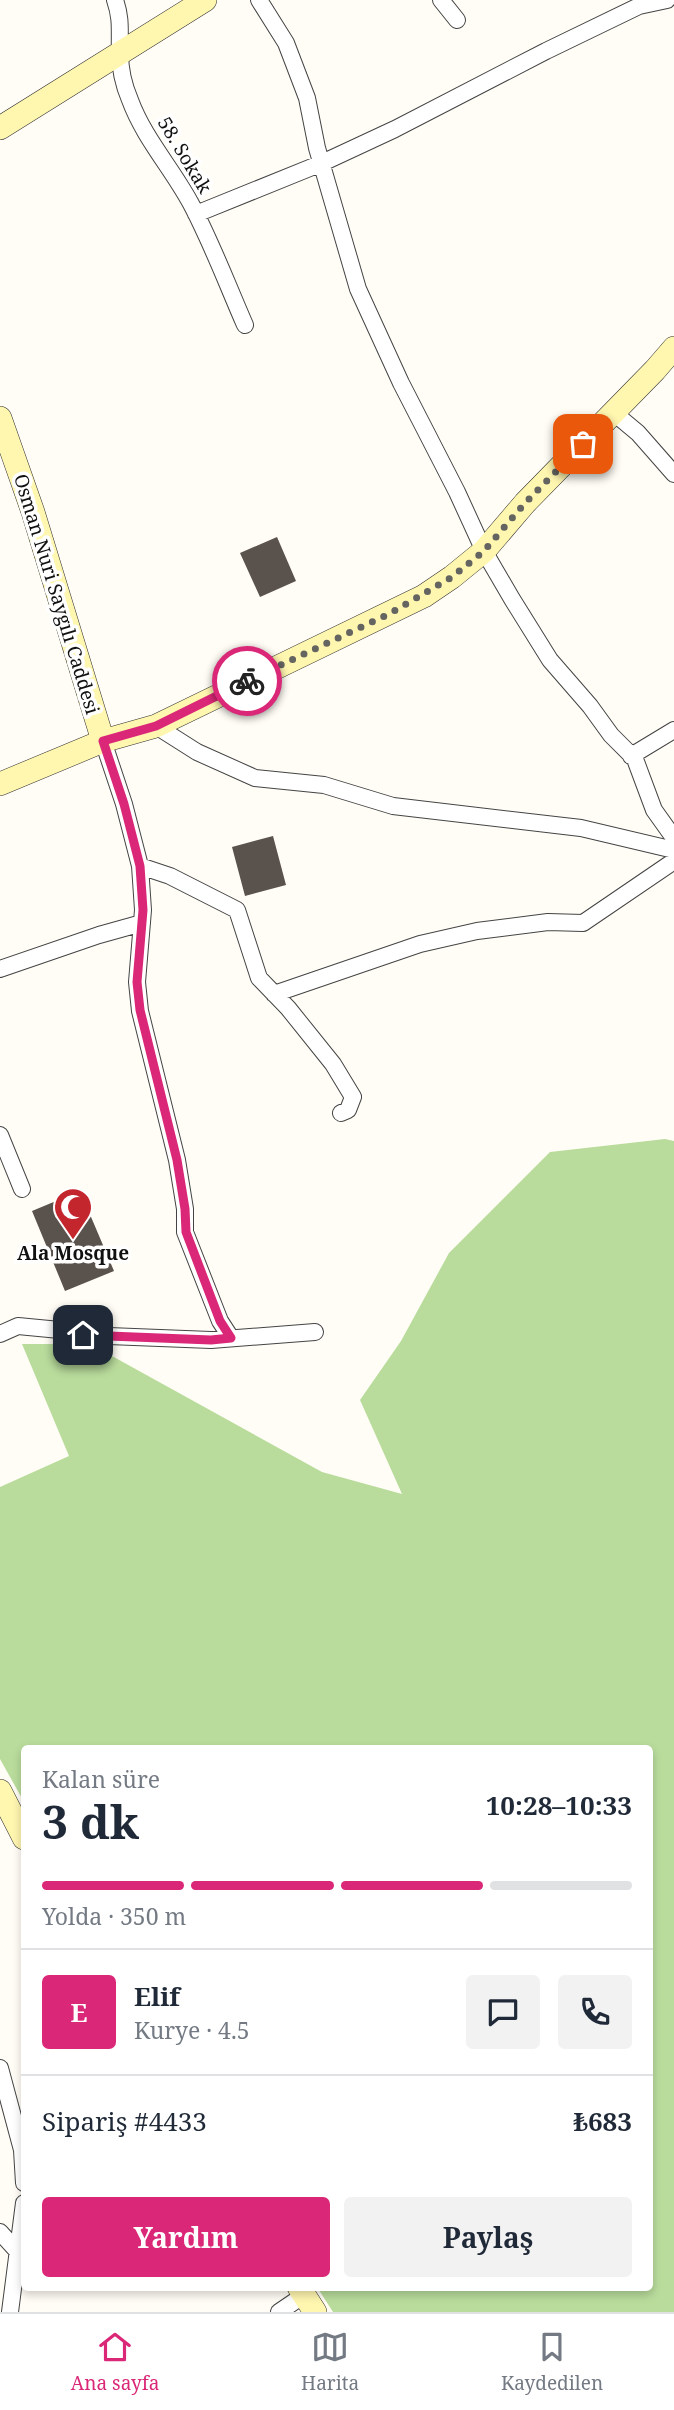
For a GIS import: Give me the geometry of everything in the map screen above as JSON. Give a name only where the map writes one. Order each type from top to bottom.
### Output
[{"type":"street","name":"58. Sokak","points":[[115,0],[121,16],[120,54],[125,88],[148,138],[196,214],[245,325]]},
{"type":"street","points":[[0,128],[205,0]]},
{"type":"street","points":[[259,0],[286,43],[307,98],[321,163],[358,289],[484,551],[550,660],[631,756],[646,785],[654,810],[674,838]]},
{"type":"street","points":[[441,0],[457,20]]},
{"type":"street","points":[[196,214],[396,129],[639,6],[665,1]]},
{"type":"street","points":[[0,784],[103,741],[156,726],[424,596],[484,551],[525,503],[674,348]]},
{"type":"street","points":[[614,413],[638,433],[674,474]]},
{"type":"street","name":"Osman Nuri Saygılı Caddesi","points":[[0,418],[33,512],[124,804],[140,866],[142,923],[137,982],[140,1010],[177,1160],[186,1232],[220,1321],[231,1338]]},
{"type":"street","points":[[156,726],[197,752],[255,778],[324,785],[393,806],[581,828],[674,850]]},
{"type":"street","points":[[631,756],[674,730]]},
{"type":"street","points":[[274,994],[420,944],[477,931],[536,923],[583,923],[674,861]]},
{"type":"street","points":[[140,866],[170,876],[237,910],[259,978],[333,1064],[353,1097],[348,1110],[341,1113]]},
{"type":"street","points":[[0,969],[142,923]]},
{"type":"street","points":[[0,1135],[22,1189]]},
{"type":"street","points":[[0,1334],[18,1326],[70,1331],[83,1335],[211,1340],[315,1332]]},
{"type":"street","points":[[0,1791],[21,1832]]},
{"type":"street","points":[[0,2068],[21,2146]]},
{"type":"street","points":[[10,2312],[21,2228]]},
{"type":"street","points":[[0,2232],[18,2252]]},
{"type":"street","points":[[279,2312],[306,2298]]},
{"type":"green space","points":[[665,1139],[674,1141],[674,2312],[333,2312],[320,2291],[653,2291],[653,1745],[21,1745],[21,1797],[0,1759],[0,1487],[69,1456],[22,1344],[54,1344],[112,1356],[322,1472],[402,1494],[360,1400],[401,1341],[449,1253],[550,1152]]},
{"type":"building","points":[[277,537],[296,581],[260,597],[240,553]]},
{"type":"building","points":[[273,836],[286,885],[245,896],[232,847]]},
{"type":"building","name":"Ala Mosque","points":[[80,1191],[114,1271],[65,1291],[32,1211]]},
{"type":"way so far","points":[[247,681],[389,614],[424,596],[452,577],[484,551],[525,503],[583,444]]},
{"type":"place","name":"Ala Mosque","points":[[73,1241]]},
{"type":"route","points":[[83,1335],[211,1340],[231,1338],[220,1321],[186,1232],[185,1209],[167,1110],[140,1010],[137,982],[143,910],[140,866],[124,804],[103,741],[156,726],[247,681]]}]
